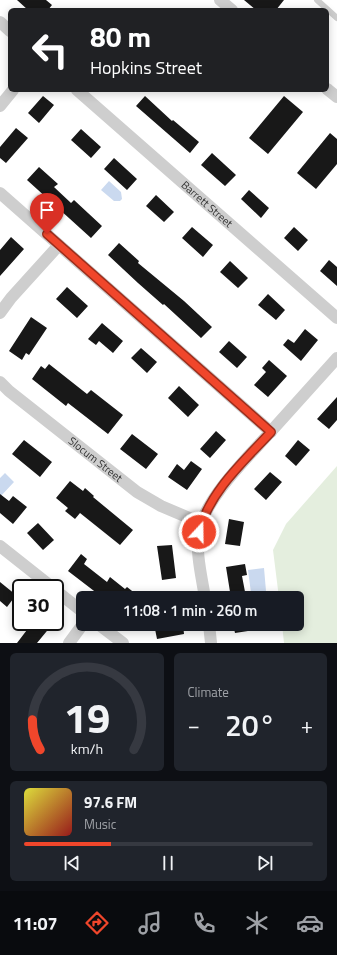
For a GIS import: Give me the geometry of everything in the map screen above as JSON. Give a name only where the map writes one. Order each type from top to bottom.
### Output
[{"type":"street","points":[[220,0],[230,8]]},
{"type":"street","points":[[0,22],[8,29]]},
{"type":"street","points":[[329,91],[337,97]]},
{"type":"street","points":[[0,106],[11,92]]},
{"type":"street","name":"Barrett Street","points":[[79,92],[337,318]]},
{"type":"street","points":[[0,193],[271,432]]},
{"type":"street","points":[[0,313],[11,298],[59,245]]},
{"type":"street","points":[[204,591],[198,551],[199,532],[201,523],[211,504],[227,482],[337,358]]},
{"type":"street","name":"Slocum Street","points":[[0,382],[9,391],[137,492],[161,506],[201,523]]},
{"type":"street","points":[[0,546],[41,579]]},
{"type":"street","points":[[64,597],[76,606]]},
{"type":"street","points":[[69,643],[78,631]]},
{"type":"street","points":[[107,631],[123,643]]},
{"type":"street","points":[[210,631],[211,643]]},
{"type":"lane","points":[[317,0],[326,8]]},
{"type":"lane","points":[[329,11],[337,18]]},
{"type":"green space","points":[[337,466],[337,643],[284,643],[283,631],[304,631],[304,591],[278,591],[273,550],[286,524]]},
{"type":"water","points":[[109,181],[121,192],[122,199],[120,201],[114,201],[101,190]]},
{"type":"water","points":[[5,473],[14,482],[0,497],[0,478]]},
{"type":"water","points":[[264,568],[266,591],[251,591],[248,570]]},
{"type":"building","points":[[17,0],[46,0],[52,5],[50,8],[26,8]]},
{"type":"building","points":[[244,0],[284,0],[278,8],[254,8]]},
{"type":"building","points":[[43,96],[54,105],[39,123],[28,113]]},
{"type":"building","points":[[145,96],[172,121],[173,120],[199,142],[190,153],[136,106]]},
{"type":"building","points":[[284,96],[303,112],[268,154],[249,138]]},
{"type":"building","points":[[16,128],[28,138],[6,163],[0,158],[0,147]]},
{"type":"building","points":[[81,129],[101,147],[91,158],[71,140]]},
{"type":"building","points":[[330,133],[337,139],[337,164],[316,189],[297,173]]},
{"type":"building","points":[[212,153],[236,175],[225,186],[201,165]]},
{"type":"building","points":[[114,158],[137,179],[127,190],[104,169]]},
{"type":"building","points":[[39,167],[58,184],[54,187],[71,203],[74,200],[102,226],[91,238],[27,180]]},
{"type":"building","points":[[249,190],[269,208],[261,218],[241,199]]},
{"type":"building","points":[[156,195],[174,212],[164,222],[146,206]]},
{"type":"building","points":[[192,227],[213,245],[203,257],[182,238]]},
{"type":"building","points":[[294,227],[308,240],[298,251],[284,238]]},
{"type":"building","points":[[11,237],[24,249],[0,276],[0,250]]},
{"type":"building","points":[[119,243],[139,261],[138,263],[184,301],[212,327],[201,338],[108,255]]},
{"type":"building","points":[[329,260],[337,267],[337,286],[320,271]]},
{"type":"building","points":[[230,261],[248,278],[238,288],[220,272]]},
{"type":"building","points":[[67,287],[88,306],[77,318],[56,299]]},
{"type":"building","points":[[268,294],[285,310],[276,320],[258,305]]},
{"type":"building","points":[[31,317],[47,328],[29,355],[26,353],[22,360],[9,351]]},
{"type":"building","points":[[102,323],[123,341],[113,353],[99,341],[96,345],[88,339]]},
{"type":"building","points":[[305,329],[318,340],[301,361],[283,345],[288,339],[294,343]]},
{"type":"building","points":[[229,341],[247,357],[237,368],[219,352]]},
{"type":"building","points":[[141,348],[157,362],[147,373],[131,358]]},
{"type":"building","points":[[269,360],[287,376],[268,397],[254,385],[266,372],[262,368]]},
{"type":"building","points":[[49,364],[87,394],[91,390],[123,415],[108,434],[68,403],[66,406],[32,379],[41,366],[45,369]]},
{"type":"building","points":[[179,386],[199,405],[188,417],[168,398]]},
{"type":"building","points":[[337,397],[337,420],[329,429],[317,419]]},
{"type":"building","points":[[216,431],[226,440],[210,458],[200,449]]},
{"type":"building","points":[[132,434],[158,454],[146,469],[120,449]]},
{"type":"building","points":[[24,440],[52,462],[40,477],[12,454]]},
{"type":"building","points":[[298,440],[310,450],[296,466],[285,456]]},
{"type":"building","points":[[191,461],[202,469],[187,490],[168,477],[177,464],[184,470]]},
{"type":"building","points":[[270,472],[282,482],[266,500],[254,489]]},
{"type":"building","points":[[70,481],[83,491],[85,488],[94,496],[93,497],[133,530],[120,545],[80,513],[75,519],[65,511],[68,508],[56,498]]},
{"type":"building","points":[[0,494],[9,501],[13,496],[27,507],[13,524],[0,513]]},
{"type":"building","points":[[229,519],[244,522],[240,546],[225,544]]},
{"type":"building","points":[[38,523],[54,540],[43,550],[27,533]]},
{"type":"building","points":[[172,545],[176,578],[162,580],[157,546]]},
{"type":"building","points":[[81,554],[87,559],[84,564],[107,582],[110,577],[125,589],[127,587],[132,591],[94,591],[68,571]]},
{"type":"building","points":[[245,564],[247,575],[242,576],[245,591],[230,591],[226,567]]},
{"type":"building","points":[[0,582],[12,592],[12,600],[7,607],[0,601]]},
{"type":"building","points":[[26,631],[47,631],[37,643],[17,643]]},
{"type":"building","points":[[155,631],[184,631],[184,634],[157,639]]},
{"type":"building","points":[[235,631],[248,631],[235,633]]},
{"type":"route","points":[[47,234],[271,432],[218,493],[201,523],[199,532]]}]
